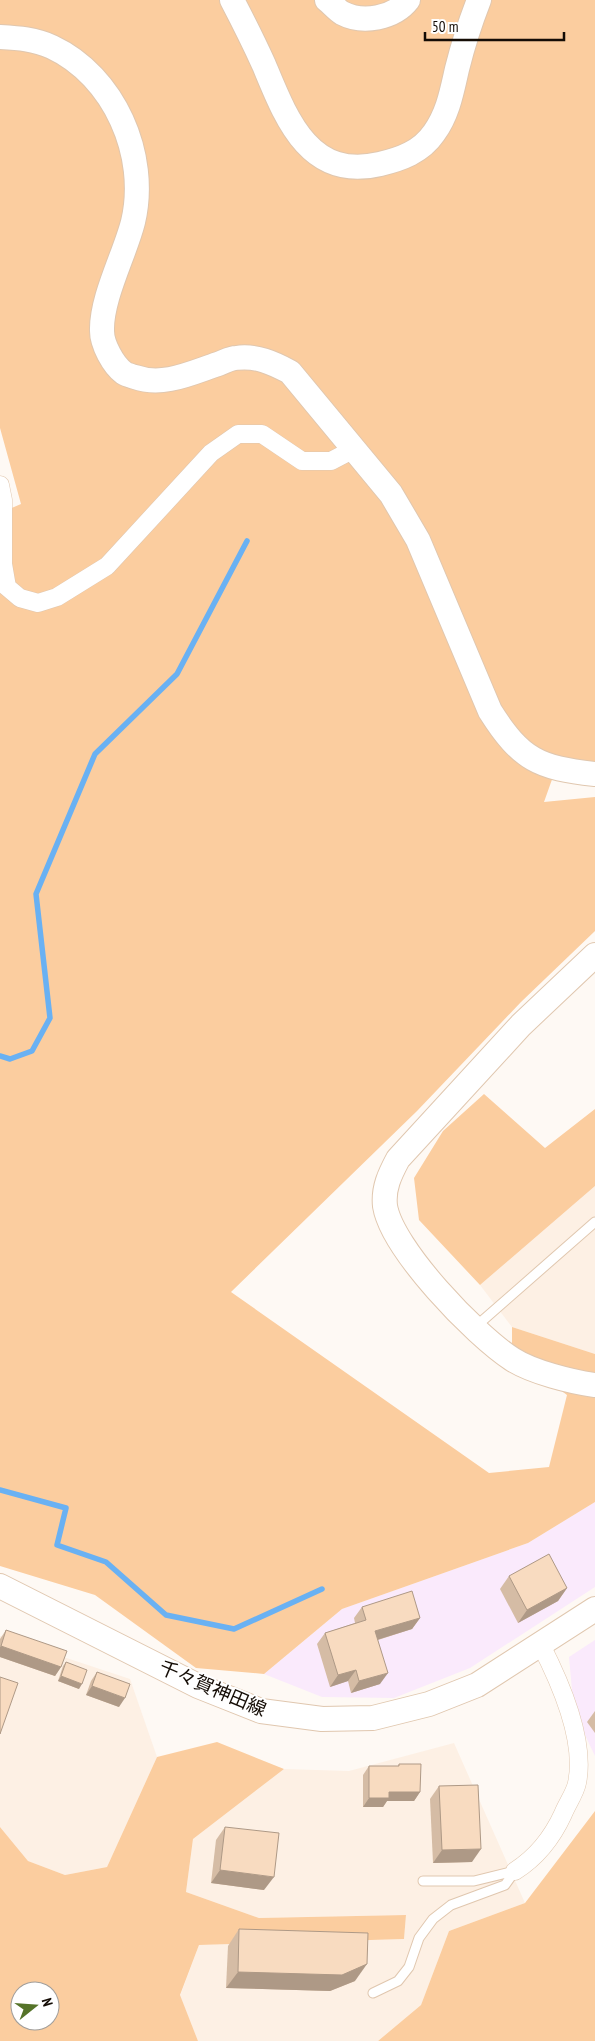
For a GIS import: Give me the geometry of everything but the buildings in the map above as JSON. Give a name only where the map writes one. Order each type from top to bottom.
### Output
[{"type":"street","points":[[232,0],[253,40],[284,111],[302,142],[320,157],[341,166],[369,167],[398,160],[416,152],[434,134],[446,111],[468,25],[478,0]]},
{"type":"street","points":[[327,0],[342,13],[362,19],[384,16],[404,5],[408,0]]},
{"type":"street","points":[[0,38],[28,39],[52,47],[82,67],[106,90],[128,133],[137,172],[133,220],[105,308],[102,332],[109,354],[124,373],[145,381],[171,380],[236,358],[267,360],[290,372],[391,494],[418,540],[490,711],[506,737],[522,752],[543,764],[595,774]]},
{"type":"street","points":[[0,485],[3,500],[3,564],[8,586],[20,598],[38,603],[57,597],[107,566],[210,453],[238,434],[262,434],[302,461],[331,460],[354,449]]},
{"type":"street","points":[[595,955],[521,1025],[398,1159],[386,1182],[385,1204],[392,1228],[414,1262],[474,1328],[513,1360],[572,1382],[595,1385]]},
{"type":"street","name":"千々賀神田線","points":[[0,1586],[198,1686],[261,1711],[322,1720],[373,1718],[429,1704],[477,1684],[595,1609]]},
{"type":"street","points":[[515,1871],[534,1859],[558,1824],[577,1783],[578,1748],[561,1683],[541,1645]]},
{"type":"lane","points":[[474,1328],[595,1222]]},
{"type":"lane","points":[[423,1881],[474,1881],[515,1871]]},
{"type":"lane","points":[[373,1993],[398,1981],[409,1967],[419,1938],[433,1919],[451,1905],[505,1885],[515,1871]]},
{"type":"shaded area","points":[[0,0],[595,0],[595,776],[560,757],[544,802],[595,797],[595,931],[521,1002],[417,1111],[231,1292],[489,1473],[549,1467],[567,1395],[512,1354],[512,1327],[595,1354],[595,1502],[528,1543],[342,1609],[264,1674],[196,1668],[95,1595],[0,1566],[0,513],[21,504],[0,428]]},
{"type":"shaded area","points":[[484,1094],[545,1148],[595,1109],[595,1186],[480,1285],[419,1220],[414,1178],[443,1131]]},
{"type":"shaded area","points":[[595,1186],[595,1354],[512,1327],[480,1285]]},
{"type":"shaded area","points":[[595,1502],[595,1587],[470,1668],[394,1698],[322,1697],[264,1674],[342,1609],[528,1543]]},
{"type":"shaded area","points":[[0,1636],[130,1679],[157,1757],[107,1867],[65,1875],[28,1861],[0,1827]]},
{"type":"shaded area","points":[[595,1640],[595,1756],[574,1712],[569,1657]]},
{"type":"shaded area","points":[[217,1742],[284,1769],[193,1839],[186,1892],[259,1918],[406,1915],[404,1939],[199,1945],[180,1995],[198,2041],[0,2041],[0,1827],[28,1861],[65,1875],[107,1867],[157,1757]]},
{"type":"shaded area","points":[[454,1743],[525,1903],[449,1931],[421,2005],[378,2041],[198,2041],[180,1996],[199,1945],[404,1939],[406,1915],[259,1918],[186,1892],[193,1839],[284,1769],[349,1771]]},
{"type":"shaded area","points":[[595,1811],[595,2041],[378,2041],[421,2005],[449,1931],[525,1903]]},
{"type":"waterway","points":[[0,1056],[10,1059],[32,1051],[50,1018],[36,894],[95,754],[177,674],[247,541]]},
{"type":"waterway","points":[[0,1490],[66,1508],[57,1545],[106,1562],[166,1615],[234,1629],[322,1589]]}]
